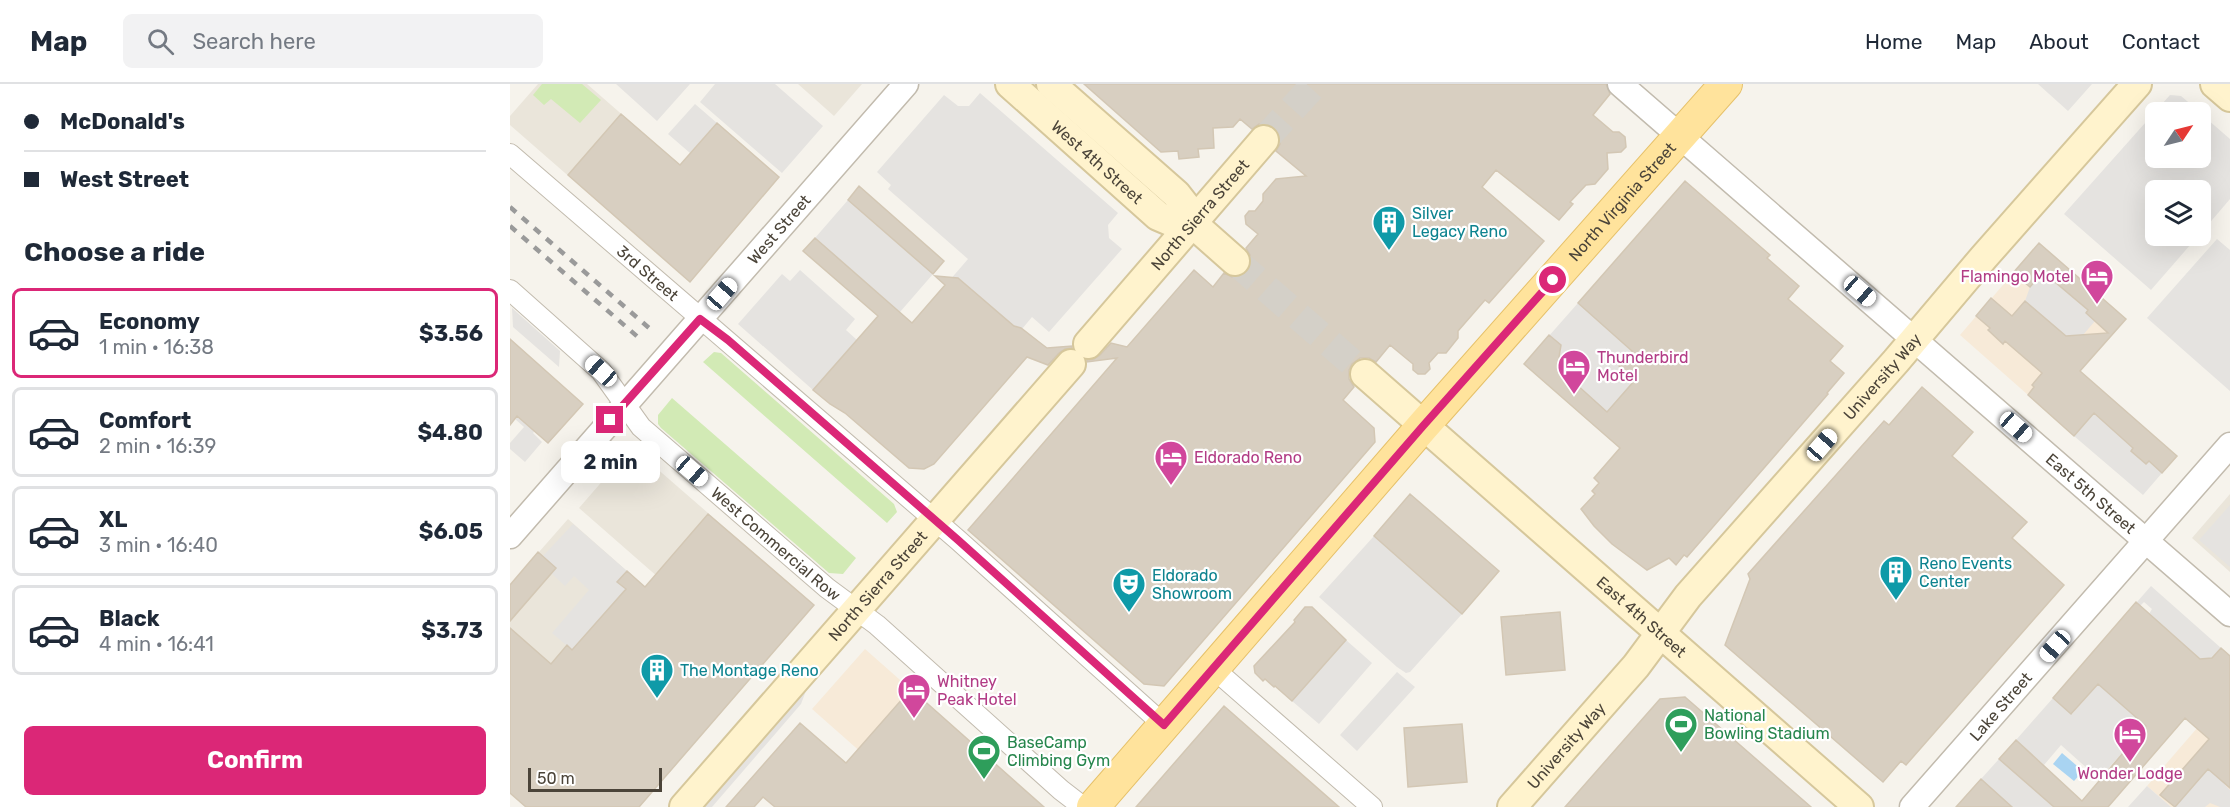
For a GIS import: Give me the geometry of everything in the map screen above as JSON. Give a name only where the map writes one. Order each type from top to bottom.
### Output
[{"type":"main road","name":"West 4th Street","points":[[1010,84],[1158,216],[1172,222],[1192,223]]},
{"type":"main road","name":"West 4th Street","points":[[1051,84],[1176,194],[1187,208],[1192,223],[1235,261]]},
{"type":"main road","name":"North Virginia Street","points":[[1093,807],[1423,426],[1726,84]]},
{"type":"main road","name":"University Way","points":[[1512,807],[1629,674],[1688,596],[2137,84]]},
{"type":"main road","points":[[2215,84],[2230,97]]},
{"type":"main road","name":"North Sierra Street","points":[[684,807],[1264,140]]},
{"type":"main road","points":[[1365,374],[1423,426]]},
{"type":"main road","name":"East 4th Street","points":[[1423,426],[1859,807]]},
{"type":"street","name":"West Street","points":[[510,536],[906,84]]},
{"type":"street","name":"East 5th Street","points":[[1620,84],[2230,614]]},
{"type":"street","name":"3rd Street","points":[[510,154],[958,540],[1164,725]]},
{"type":"street","name":"West Commercial Row","points":[[510,290],[601,371],[641,427],[827,588],[877,625],[1060,790],[1083,807]]},
{"type":"street","name":"Lake Street","points":[[1912,807],[2230,445]]},
{"type":"street","points":[[1214,669],[1372,807]]},
{"type":"shaded area","points":[[538,84],[587,84],[743,220],[690,282],[510,125],[510,116]]},
{"type":"shaded area","points":[[616,84],[690,84],[657,121]]},
{"type":"shaded area","points":[[715,84],[775,84],[823,126],[782,173],[700,102]]},
{"type":"shaded area","points":[[798,84],[862,84],[834,116]]},
{"type":"shaded area","points":[[2038,84],[2092,84],[2068,111]]},
{"type":"shaded area","points":[[980,93],[1118,213],[1108,225],[1109,238],[1122,249],[1049,332],[1032,317],[1022,329],[1016,328],[960,279],[955,277],[949,281],[968,259],[888,189],[891,185],[877,172],[944,95],[958,106],[969,106]]},
{"type":"shaded area","points":[[2170,95],[2181,96],[2188,102],[2164,102]]},
{"type":"shaded area","points":[[695,104],[717,123],[690,153],[668,134]]},
{"type":"shaded area","points":[[2145,123],[2145,168],[2211,168],[2211,123],[2230,139],[2230,199],[2211,221],[2211,180],[2145,180],[2145,246],[2189,246],[2151,290],[2064,214]]},
{"type":"shaded area","points":[[848,200],[933,274],[900,312],[815,238]]},
{"type":"shaded area","points":[[2217,239],[2230,250],[2230,391],[2147,318]]},
{"type":"shaded area","points":[[2039,243],[2126,319],[2045,410],[1960,335]]},
{"type":"shaded area","points":[[800,270],[855,319],[846,330],[857,340],[813,390],[738,324],[782,274],[790,281]]},
{"type":"shaded area","points":[[2043,272],[2088,310],[2086,313],[2095,321],[2083,335],[2066,336],[2025,301],[2030,287]]},
{"type":"shaded area","points":[[1578,303],[1632,351],[1635,380],[1607,412],[1565,374],[1571,367],[1556,354],[1560,349],[1560,344],[1551,336],[1548,337]]},
{"type":"shaded area","points":[[512,308],[560,351],[559,367],[513,327]]},
{"type":"shaded area","points":[[552,377],[569,392],[533,433],[542,442],[525,462],[510,449],[510,443],[524,427],[515,419]]},
{"type":"shaded area","points":[[2094,413],[2133,448],[2146,464],[2149,461],[2162,473],[2143,495],[2074,436]]},
{"type":"shaded area","name":"The Montage Reno","points":[[632,447],[814,605],[639,807],[526,807],[510,793],[510,781],[675,592],[579,508]]},
{"type":"shaded area","points":[[2230,494],[2230,572],[2192,538]]},
{"type":"shaded area","points":[[2230,505],[2230,567],[2199,540]]},
{"type":"shaded area","points":[[568,519],[653,594],[510,757],[510,585]]},
{"type":"shaded area","points":[[573,524],[627,571],[618,582],[626,589],[572,650],[552,633],[589,590],[574,576],[565,586],[551,573],[556,568],[543,556]]},
{"type":"shaded area","points":[[1374,536],[1462,614],[1410,672],[1406,673],[1319,597]]},
{"type":"shaded area","points":[[2151,586],[2221,648],[2212,658],[2200,659],[2149,614],[2152,609],[2144,602],[2140,606],[2137,602]]},
{"type":"shaded area","points":[[1346,640],[1372,663],[1319,724],[1292,701]]},
{"type":"shaded area","name":"Whitney Peak Hotel","points":[[865,649],[1044,807],[923,807],[812,709]]},
{"type":"shaded area","points":[[1397,672],[1415,687],[1357,751],[1340,735]]},
{"type":"shaded area","points":[[2098,684],[2146,726],[2099,779],[2061,745],[2044,765],[2016,740],[2053,698],[2072,714]]},
{"type":"shaded area","points":[[807,688],[801,704],[712,807],[704,807]]},
{"type":"shaded area","points":[[2230,690],[2230,807],[2171,807],[2147,786]]},
{"type":"shaded area","points":[[2222,753],[2225,785],[2230,790],[2230,807],[2220,807],[2210,803],[2205,807],[2175,807]]},
{"type":"shaded area","points":[[1999,759],[2054,807],[2012,807],[1981,779]]},
{"type":"shaded area","points":[[2147,786],[2171,807],[2128,807]]},
{"type":"green space","points":[[542,84],[582,84],[601,100],[580,123],[551,99],[544,105],[533,95]]},
{"type":"green space","points":[[714,352],[721,353],[894,504],[897,512],[887,523],[703,362]]},
{"type":"green space","points":[[672,398],[856,558],[843,574],[829,573],[661,428],[658,424],[658,415]]},
{"type":"water","points":[[2062,753],[2083,771],[2074,781],[2053,764]]},
{"type":"building","points":[[1084,84],[1606,84],[1610,94],[1593,115],[1613,132],[1619,132],[1625,137],[1626,147],[1621,152],[1607,153],[1608,169],[1595,184],[1586,185],[1570,202],[1573,204],[1559,220],[1496,170],[1482,187],[1544,241],[1489,303],[1485,300],[1458,331],[1458,338],[1446,353],[1438,353],[1429,363],[1430,369],[1425,374],[1418,374],[1413,370],[1413,364],[1390,345],[1376,362],[1369,358],[1360,358],[1352,364],[1349,379],[1354,387],[1343,400],[1374,428],[1375,442],[1164,686],[1144,684],[968,530],[1117,358],[1087,362],[1087,360],[1100,355],[1111,343],[1127,347],[1194,270],[1213,287],[1224,273],[1232,277],[1241,276],[1247,272],[1251,264],[1246,248],[1258,234],[1246,224],[1245,216],[1249,211],[1255,211],[1263,201],[1263,194],[1276,179],[1306,176],[1276,151],[1280,144],[1280,135],[1268,124],[1259,124],[1252,129],[1240,119],[1233,127],[1213,128],[1214,148],[1198,149],[1199,157],[1179,159],[1178,151],[1161,152]]},
{"type":"building","points":[[621,114],[680,165],[717,123],[779,177],[690,282],[568,175]]},
{"type":"building","points":[[1685,181],[1770,255],[1767,258],[1799,286],[1788,299],[1843,346],[1830,361],[1844,373],[1687,557],[1684,555],[1676,565],[1669,558],[1647,570],[1612,544],[1581,509],[1595,494],[1592,491],[1599,483],[1594,478],[1620,448],[1524,364],[1549,335],[1561,345],[1559,357],[1571,367],[1565,374],[1607,412],[1635,380],[1619,366],[1632,351],[1578,303]]},
{"type":"building","points":[[859,186],[944,261],[933,274],[848,200]]},
{"type":"building","points":[[815,238],[912,323],[945,285],[935,276],[958,278],[1014,326],[1021,328],[1047,348],[1072,346],[1072,348],[1059,353],[1048,365],[1027,357],[934,464],[924,469],[909,468],[845,413],[813,390],[878,316],[803,251]]},
{"type":"building","points":[[2039,243],[2126,319],[2080,371],[2177,456],[2162,473],[2149,461],[2146,464],[2131,451],[2133,448],[2094,413],[2074,436],[2028,395],[2034,387],[2032,385],[2042,373],[2005,341],[2003,344],[1976,316],[1991,298],[2012,316],[2025,301],[2066,336],[2108,333],[2086,313],[2088,310],[2043,272],[2030,287],[2013,273]]},
{"type":"building","points":[[510,339],[583,404],[548,443],[517,416],[510,425]]},
{"type":"building","name":"Reno Events Center","points":[[1922,387],[1973,432],[1952,456],[2027,522],[2012,538],[2064,585],[1906,765],[1901,761],[1883,782],[1725,645],[1750,579],[1748,574],[1884,421],[1889,425]]},
{"type":"building","points":[[1410,494],[1499,571],[1462,614],[1374,536]]},
{"type":"building","name":"The Montage Reno","points":[[708,514],[814,605],[639,807],[526,807],[510,793],[510,628],[551,664],[567,645],[572,650],[626,589],[617,582],[627,571],[645,587]]},
{"type":"building","points":[[538,552],[556,568],[510,621],[510,585]]},
{"type":"building","points":[[2136,602],[2200,659],[2212,658],[2221,648],[2230,656],[2230,788],[2208,769],[2175,807],[2160,795],[2209,739],[2185,718],[2108,807],[2054,807],[1999,759],[2016,740],[2082,801],[2146,726],[2098,684],[2071,714],[2053,698]]},
{"type":"building","points":[[1305,607],[1312,607],[1346,640],[1292,701],[1265,679],[1263,681],[1255,673],[1254,666],[1295,622],[1294,620]]},
{"type":"building","points":[[1560,612],[1565,670],[1506,675],[1501,617]]},
{"type":"building","points":[[911,689],[1044,807],[775,807],[763,797],[754,807],[726,807],[800,723],[846,763]]},
{"type":"building","name":"National Bowling Stadium","points":[[1685,697],[1811,807],[1565,807],[1660,699]]},
{"type":"building","points":[[1224,706],[1339,807],[1136,807]]},
{"type":"building","points":[[1462,724],[1467,782],[1408,787],[1404,728]]},
{"type":"building","points":[[1981,779],[2012,807],[1956,807]]},
{"type":"tunnel","points":[[1264,140],[1315,84]]},
{"type":"tunnel","points":[[1235,261],[1365,374]]},
{"type":"railway","points":[[510,207],[649,328]]},
{"type":"railway","points":[[510,226],[639,338]]},
{"type":"place","name":"Silver Legacy Reno","points":[[1389,251]]},
{"type":"place","name":"Flamingo Motel","points":[[2097,305]]},
{"type":"place","name":"Thunderbird Motel","points":[[1574,395]]},
{"type":"place","name":"Eldorado Reno","points":[[1171,486]]},
{"type":"place","name":"Reno Events Center","points":[[1896,601]]},
{"type":"place","name":"Eldorado Showroom","points":[[1129,613]]},
{"type":"place","name":"The Montage Reno","points":[[657,699]]},
{"type":"place","name":"Whitney Peak Hotel","points":[[914,719]]},
{"type":"place","name":"National Bowling Stadium","points":[[1681,753]]},
{"type":"place","name":"Wonder Lodge","points":[[2130,763]]},
{"type":"place","name":"BaseCamp Climbing Gym","points":[[984,780]]},
{"type":"route","points":[[610,420],[700,319],[728,340],[910,501],[958,540],[1164,725],[1553,280]]}]
